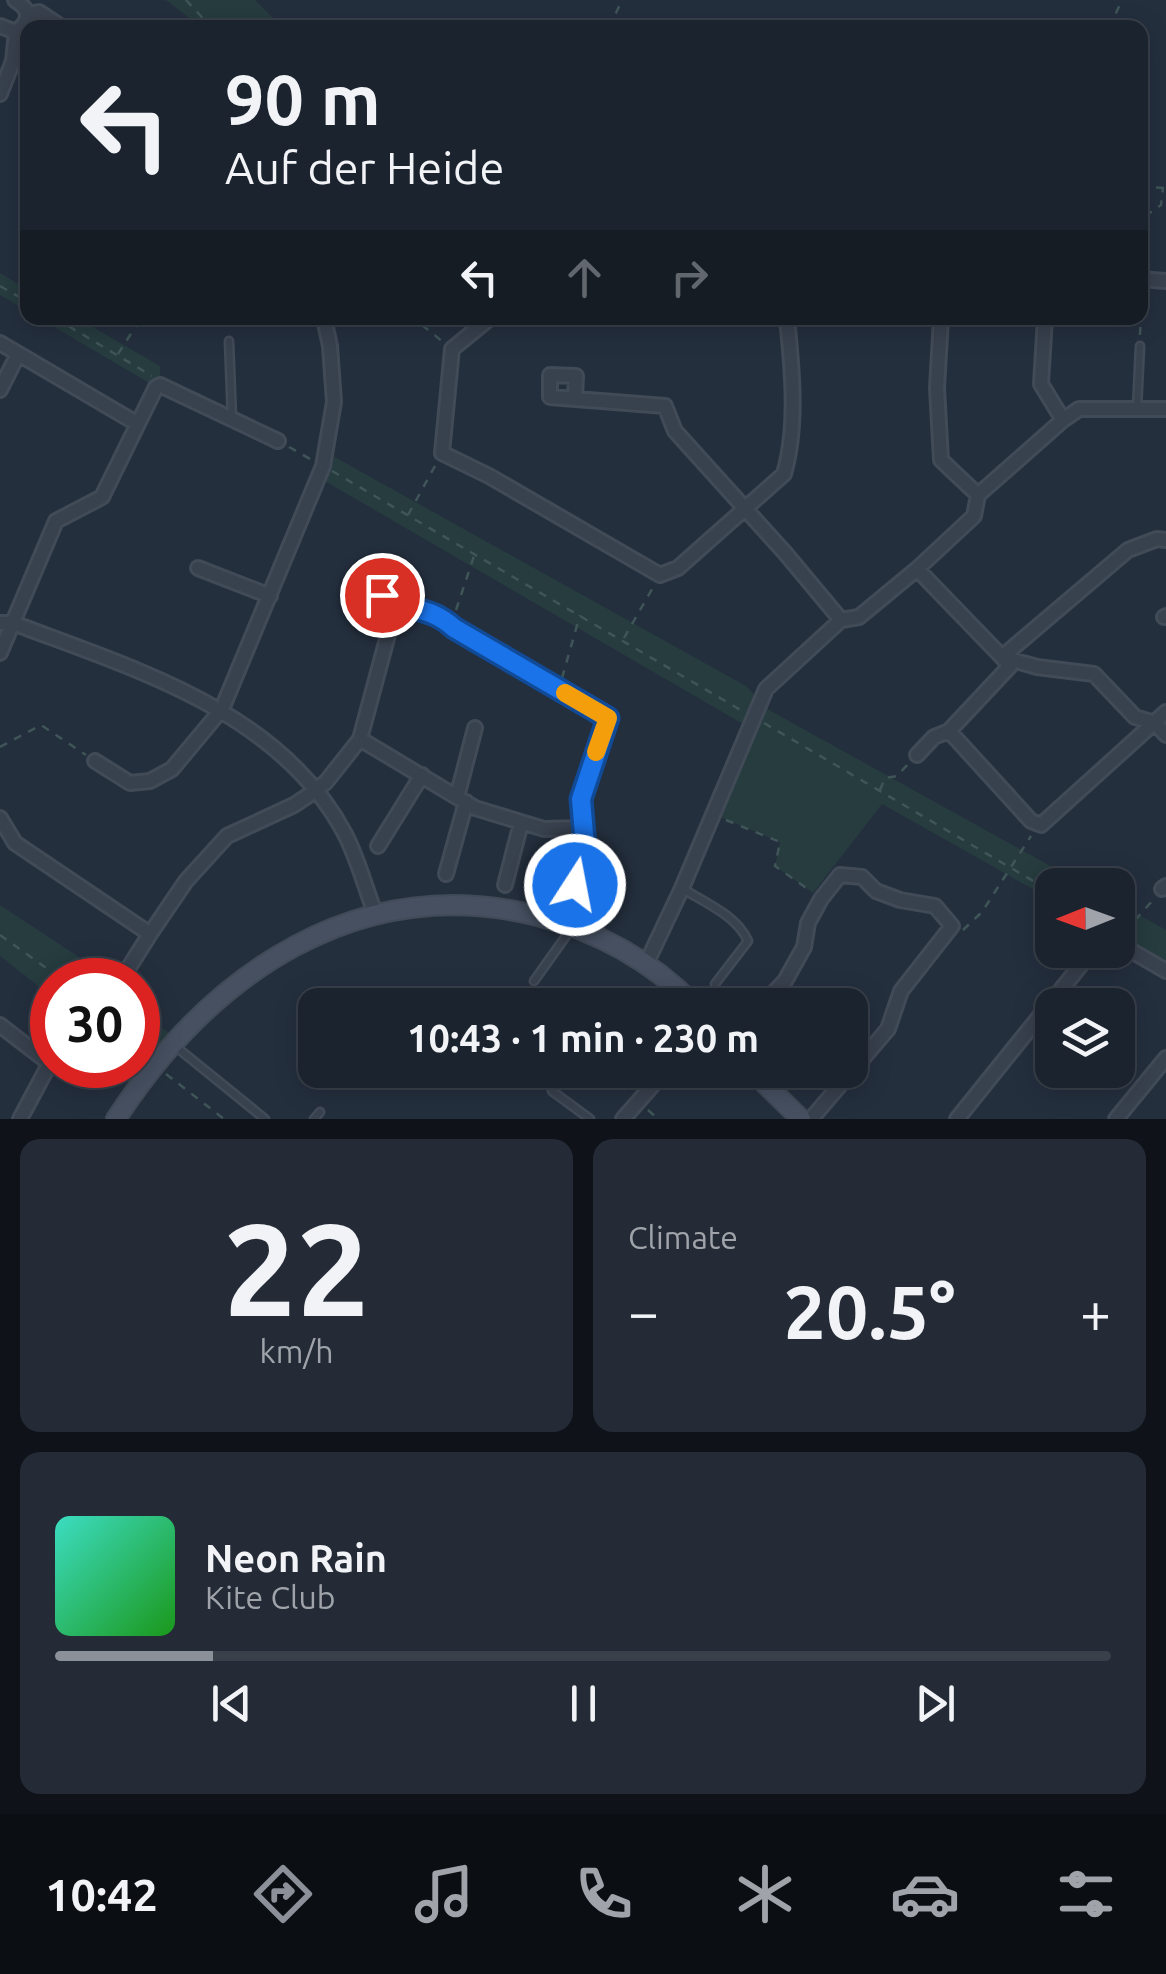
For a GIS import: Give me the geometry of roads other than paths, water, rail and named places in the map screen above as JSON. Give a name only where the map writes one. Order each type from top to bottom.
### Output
[{"type":"street","points":[[15,0],[26,6],[27,20]]},
{"type":"street","points":[[28,14],[39,12],[51,20]]},
{"type":"street","points":[[0,26],[16,32]]},
{"type":"street","points":[[0,94],[20,29]]},
{"type":"street","points":[[95,761],[130,782],[150,781],[172,770],[222,709],[323,466],[334,402],[326,325]]},
{"type":"street","points":[[482,325],[452,350],[442,453],[660,576],[678,568],[784,474],[790,452],[788,325]]},
{"type":"street","points":[[941,325],[938,388],[942,460],[978,495]]},
{"type":"street","points":[[1044,325],[1040,384],[1063,420]]},
{"type":"street","points":[[0,344],[136,424]]},
{"type":"street","points":[[0,390],[18,354]]},
{"type":"street","points":[[0,653],[7,623],[56,521],[102,496],[160,384],[278,442]]},
{"type":"street","points":[[575,398],[665,406],[675,431],[841,620]]},
{"type":"street","points":[[646,964],[766,689],[841,620],[860,617],[918,569],[974,516],[978,495],[1063,420],[1079,409],[1166,409]]},
{"type":"street","points":[[1002,657],[1128,550],[1157,539],[1166,540]]},
{"type":"street","points":[[198,568],[270,596]]},
{"type":"street","points":[[917,755],[934,737],[949,730],[1010,666],[918,569]]},
{"type":"street","points":[[382,595],[396,604],[438,614],[608,718],[581,799],[585,846],[569,925]]},
{"type":"street","points":[[134,958],[186,881],[227,836],[294,806],[316,790],[360,739],[396,604]]},
{"type":"street","points":[[7,623],[120,663],[222,709],[282,756],[316,790],[344,833],[375,913]]},
{"type":"street","points":[[1002,657],[1094,674],[1135,717],[1156,723],[1166,734]]},
{"type":"street","points":[[949,730],[1031,821],[1041,826],[1166,712]]},
{"type":"street","points":[[446,874],[476,728]]},
{"type":"street","points":[[360,739],[462,800],[544,829],[584,828]]},
{"type":"street","points":[[378,846],[422,776]]},
{"type":"street","points":[[0,818],[15,843],[150,934]]},
{"type":"street","points":[[505,885],[521,823]]},
{"type":"street","points":[[778,988],[804,947],[808,922],[840,875],[862,877],[876,891],[900,900],[935,906],[952,926],[902,992],[888,1029],[868,1052]]},
{"type":"street","points":[[116,1119],[174,1045],[243,978],[327,929],[375,913],[398,908],[475,905],[569,925],[646,964],[678,988]]},
{"type":"street","points":[[1135,953],[1166,971]]},
{"type":"street","points":[[957,1119],[1079,968]]},
{"type":"street","points":[[0,1025],[30,1046]]},
{"type":"street","points":[[1116,1119],[1166,1058]]},
{"type":"street","points":[[20,1119],[37,1088]]},
{"type":"street","points":[[623,1119],[650,1088]]},
{"type":"street","points":[[769,1088],[800,1119]]},
{"type":"street","points":[[811,1119],[838,1088]]},
{"type":"lane","points":[[229,341],[232,419]]},
{"type":"lane","points":[[1137,408],[1140,346]]},
{"type":"lane","points":[[682,888],[732,920],[743,930],[748,942],[714,984]]},
{"type":"lane","points":[[534,981],[569,925]]},
{"type":"lane","points":[[174,1045],[265,1119]]},
{"type":"lane","points":[[552,1092],[590,1119]]}]
